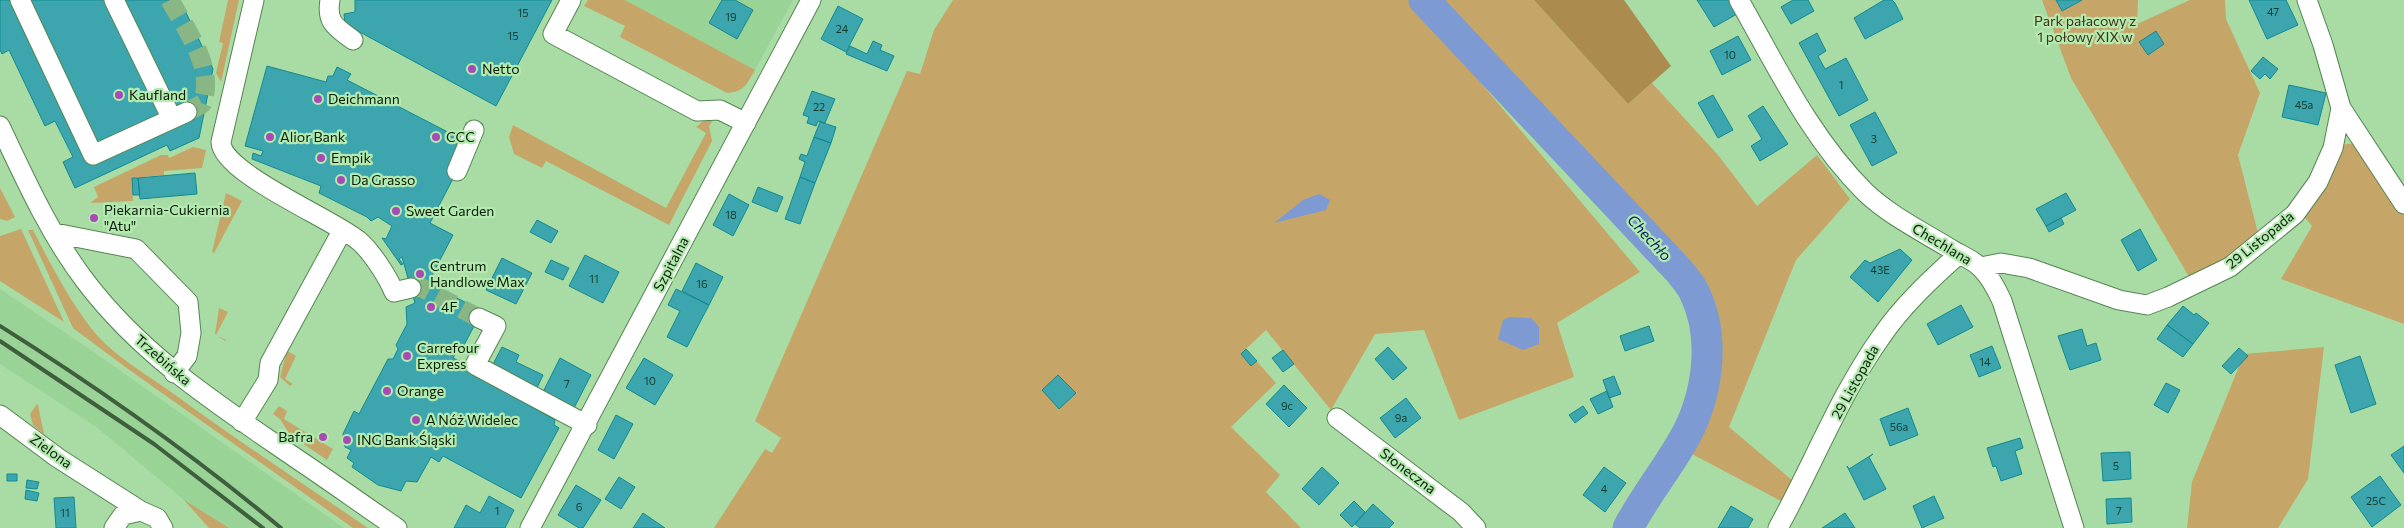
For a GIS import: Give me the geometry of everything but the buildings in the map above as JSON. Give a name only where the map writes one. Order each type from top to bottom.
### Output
[{"type":"street","points":[[20,0],[93,155],[179,116],[114,0]]},
{"type":"street","points":[[254,0],[221,142],[223,152],[238,167],[271,189],[358,240],[365,247],[394,292],[411,288]]},
{"type":"street","points":[[330,0],[329,16],[333,25],[353,40]]},
{"type":"street","points":[[571,0],[553,34],[697,111],[720,110],[746,124]]},
{"type":"street","name":"Szpitalna","points":[[530,528],[811,0]]},
{"type":"street","name":"Chechlana","points":[[1739,0],[1802,114],[1844,169],[1867,194],[1886,209],[1981,267],[1992,282],[2002,301],[2074,528]]},
{"type":"street","name":"29 Listopada","points":[[1981,267],[2001,263],[2029,268],[2119,300],[2147,305],[2230,267],[2295,214],[2318,182],[2329,157],[2341,108],[2324,44],[2307,0]]},
{"type":"street","points":[[2341,108],[2404,204]]},
{"type":"street","name":"Trzebińska","points":[[0,126],[42,213],[85,281],[120,322],[174,373],[396,528]]},
{"type":"street","points":[[457,171],[474,130]]},
{"type":"street","points":[[242,422],[268,380],[270,363],[342,231]]},
{"type":"street","points":[[55,233],[136,249],[188,302],[191,333],[187,356],[174,373]]},
{"type":"street","name":"29 Listopada","points":[[1778,528],[1859,371],[1881,336],[1928,282],[1959,254]]},
{"type":"street","points":[[479,318],[496,326],[475,365],[586,425]]},
{"type":"street","name":"Zielona","points":[[0,415],[50,452],[103,487],[140,511],[157,518],[164,527]]},
{"type":"street","name":"Słoneczna","points":[[1337,418],[1461,512],[1476,528]]},
{"type":"street","points":[[103,487],[113,507],[115,526]]},
{"type":"street","points":[[115,526],[123,515],[140,511]]},
{"type":"shaded area","points":[[625,0],[793,0],[755,70]]},
{"type":"shaded area","points":[[1534,0],[1624,0],[1671,66],[1628,104]]},
{"type":"shaded area","points":[[0,289],[88,348],[344,528],[228,528],[184,500],[95,426],[0,364]]},
{"type":"green space","points":[[228,0],[239,0],[221,82],[216,73],[223,43],[219,42]]},
{"type":"green space","points":[[588,0],[625,0],[755,70],[741,89],[727,93],[620,37],[625,26],[584,6]]},
{"type":"green space","points":[[953,0],[1411,0],[1640,272],[1557,323],[1574,377],[1459,420],[1424,330],[1375,334],[1331,410],[1266,330],[1246,349],[1276,383],[1231,427],[1280,475],[1266,492],[1301,528],[714,528],[765,449],[772,453],[781,438],[755,421],[907,71],[920,74],[934,30]]},
{"type":"green space","points":[[1437,0],[1534,0],[1628,104],[1652,83],[1718,155],[1757,206],[1817,155],[1850,199],[1796,260],[1729,427],[1793,481],[1783,502],[1690,453],[1715,384],[1712,330],[1701,293],[1683,260]]},
{"type":"green space","name":"Park pałacowy z 1 połowy XIX w","points":[[2042,0],[2138,0],[2137,24],[2190,0],[2225,0],[2226,19],[2260,93],[2238,155],[2259,237],[2191,280],[2071,78]]},
{"type":"green space","points":[[707,118],[713,120],[709,126],[712,141],[669,225],[546,161],[542,168],[514,154],[509,137],[513,125],[666,208],[706,133],[696,127]]},
{"type":"green space","points":[[2357,143],[2404,214],[2404,324],[2281,279],[2312,226],[2305,218],[2331,170],[2340,145]]},
{"type":"green space","points":[[193,147],[206,150],[202,168],[164,171],[164,175],[132,178],[133,201],[90,203],[98,197],[94,187],[161,155],[168,155],[169,158]]},
{"type":"green space","points":[[0,188],[15,217],[7,221],[0,219]]},
{"type":"green space","points":[[226,193],[242,201],[214,253],[212,252]]},
{"type":"green space","points":[[21,229],[64,322],[0,281],[0,236]]},
{"type":"green space","points":[[28,230],[33,230],[60,280],[83,317],[99,338],[109,347],[130,364],[270,462],[368,528],[353,528],[73,328]]},
{"type":"green space","points":[[219,308],[228,312],[215,334]]},
{"type":"green space","points":[[2324,347],[2308,479],[2278,528],[2187,528],[2192,482],[2244,354]]},
{"type":"green space","points":[[287,351],[296,356],[285,379],[293,384],[290,386],[280,377]]},
{"type":"green space","points":[[37,404],[44,434],[33,425],[30,414]]},
{"type":"green space","points":[[279,406],[287,411],[284,419],[333,449],[327,460],[290,435],[280,419],[273,414]]},
{"type":"green space","points":[[184,500],[229,528],[209,528]]},
{"type":"water","points":[[1319,194],[1330,200],[1326,210],[1274,223],[1303,200]]},
{"type":"water","points":[[1509,317],[1531,318],[1539,327],[1539,344],[1523,350],[1498,339],[1503,320]]},
{"type":"waterway","name":"Chechło","points":[[1424,0],[1680,272],[1695,294],[1702,312],[1706,331],[1706,371],[1697,409],[1681,444],[1628,528]]},
{"type":"tunnel","points":[[170,0],[197,50],[205,77],[202,104],[187,112]]},
{"type":"tunnel","points":[[411,288],[420,287],[479,318]]},
{"type":"railway","points":[[0,326],[143,422],[281,528]]},
{"type":"railway","points":[[0,341],[154,444],[263,528]]},
{"type":"place","name":"Netto","points":[[472,69]]},
{"type":"place","name":"Kaufland","points":[[119,95]]},
{"type":"place","name":"Deichmann","points":[[318,99]]},
{"type":"place","name":"Alior Bank","points":[[270,137]]},
{"type":"place","name":"CCC","points":[[436,137]]},
{"type":"place","name":"Empik","points":[[321,158]]},
{"type":"place","name":"Da Grasso","points":[[341,180]]},
{"type":"place","name":"Sweet Garden","points":[[396,211]]},
{"type":"place","name":"Piekarnia-Cukiernia \"Atu\"","points":[[94,218]]},
{"type":"place","name":"Centrum Handlowe Max","points":[[420,274]]},
{"type":"place","name":"4F","points":[[431,307]]},
{"type":"place","name":"Carrefour Express","points":[[407,356]]},
{"type":"place","name":"Orange","points":[[387,391]]},
{"type":"place","name":"A Nóż Widelec","points":[[416,420]]},
{"type":"place","name":"Bafra","points":[[323,437]]},
{"type":"place","name":"ING Bank Śląski","points":[[347,440]]}]
